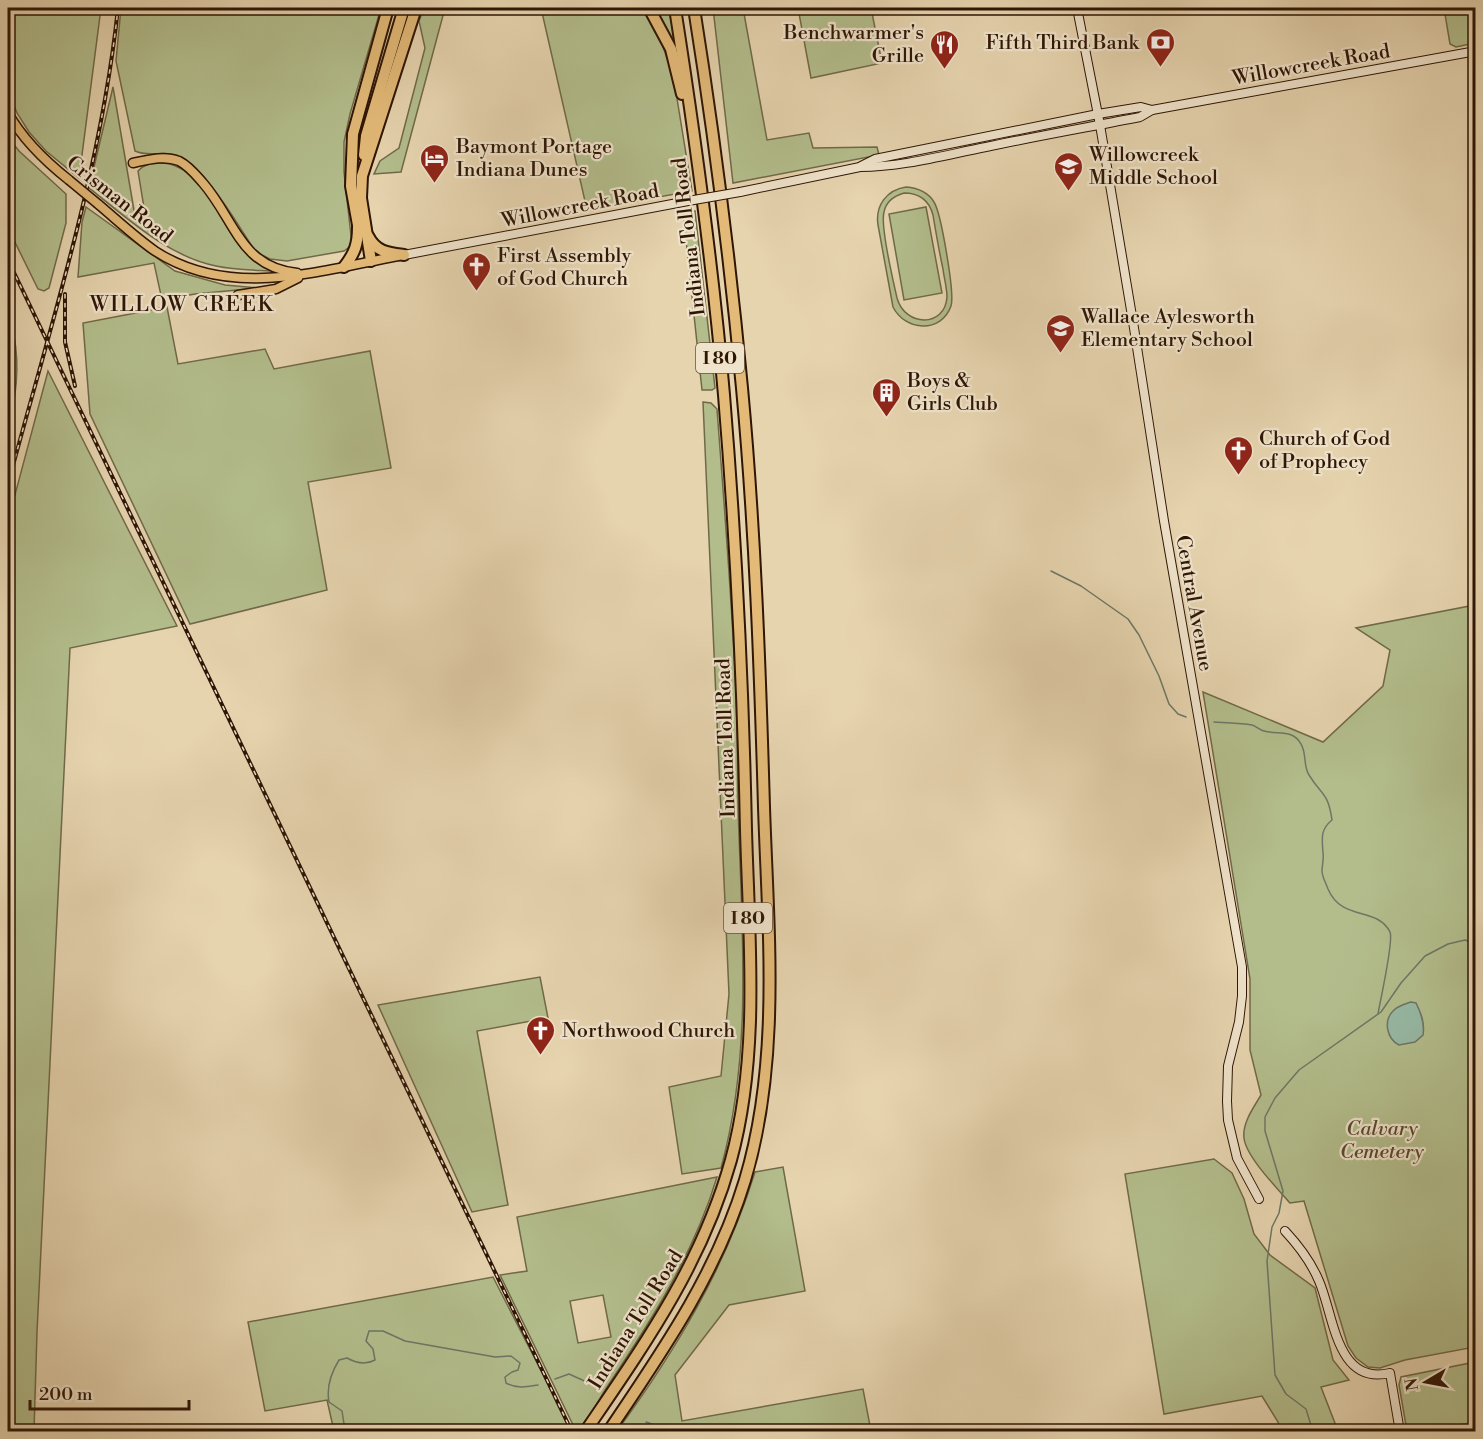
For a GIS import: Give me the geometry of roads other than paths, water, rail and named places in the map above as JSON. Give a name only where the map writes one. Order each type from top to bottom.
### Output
[{"type":"highway","points":[[371,261],[351,186],[353,134],[388,8]]},
{"type":"highway","points":[[352,155],[363,132],[397,8]]},
{"type":"highway","points":[[344,267],[356,250],[362,227],[361,198],[366,136],[404,8]]},
{"type":"highway","points":[[362,176],[416,8]]},
{"type":"highway","points":[[650,8],[671,50],[687,120],[696,146]]},
{"type":"highway","name":"Indiana Toll Road","points":[[585,1431],[677,1290],[711,1221],[722,1192],[739,1125],[748,1060],[750,1010],[741,662],[724,394],[696,146],[675,8]]},
{"type":"highway","name":"Indiana Toll Road","points":[[611,1427],[676,1330],[696,1295],[736,1207],[757,1132],[768,1051],[769,1009],[759,658],[742,392],[726,228],[694,8]]},
{"type":"highway","points":[[701,8],[708,60],[711,113]]},
{"type":"highway","points":[[362,227],[378,249],[386,253],[404,255]]},
{"type":"main road","name":"Central Avenue","points":[[1077,8],[1100,125],[1164,521],[1242,967],[1242,996],[1226,1083],[1228,1119],[1238,1158],[1259,1199]]},
{"type":"main road","name":"Willowcreek Road","points":[[860,166],[878,167],[922,160],[1140,117],[1152,110],[1476,51]]},
{"type":"main road","name":"Willowcreek Road","points":[[306,274],[740,192],[860,166],[875,159],[1098,114],[1141,107],[1152,110]]},
{"type":"main road","name":"Crisman Road","points":[[8,113],[18,132],[49,164],[157,252],[194,268],[222,276],[266,279],[306,274]]},
{"type":"main road","points":[[133,162],[165,158],[178,161],[193,171],[207,188],[255,258],[284,270],[306,274]]},
{"type":"main road","points":[[238,294],[276,289],[306,274]]},
{"type":"main road","points":[[1286,1230],[1310,1262],[1320,1281],[1345,1356],[1358,1369],[1366,1373],[1382,1375],[1390,1373],[1400,1431]]},
{"type":"waterway","points":[[1051,571],[1081,586],[1128,619],[1139,635],[1159,676],[1169,704],[1178,714],[1186,717]]},
{"type":"waterway","points":[[1214,722],[1252,725],[1264,731],[1289,734],[1298,739],[1301,744],[1307,771],[1326,799],[1332,820],[1325,827],[1322,839],[1322,873],[1328,889],[1342,906],[1377,919],[1390,932],[1391,938],[1378,1014]]},
{"type":"waterway","points":[[1313,1432],[1306,1409],[1286,1394],[1275,1375],[1267,1261],[1272,1227],[1279,1213],[1283,1191],[1265,1131],[1265,1117],[1275,1098],[1299,1070],[1381,1012],[1401,983],[1425,956],[1448,944],[1465,940],[1476,944]]},
{"type":"waterway","points":[[341,1432],[344,1424],[342,1411],[329,1402],[330,1380],[339,1360],[347,1358],[365,1363],[375,1360],[373,1349],[366,1341],[369,1331],[383,1331],[405,1341],[495,1357],[511,1356],[520,1363],[518,1370],[505,1377],[506,1383],[518,1387],[538,1385]]},
{"type":"waterway","points":[[555,1379],[569,1374],[589,1383]]},
{"type":"waterway","points":[[646,1422],[674,1432]]},
{"type":"railway","points":[[8,484],[87,188],[100,129],[118,8]]},
{"type":"railway","points":[[8,260],[572,1432]]},
{"type":"railway","points":[[65,294],[65,342],[75,386]]},
{"type":"place","name":"Fifth Third Bank","points":[[1160,68]]},
{"type":"place","name":"Benchwarmer's Grille","points":[[945,70]]},
{"type":"place","name":"Baymont Portage Indiana Dunes","points":[[435,184]]},
{"type":"place","name":"Willowcreek Middle School","points":[[1068,192]]},
{"type":"place","name":"First Assembly of God Church","points":[[476,292]]},
{"type":"place","name":"Wallace Aylesworth Elementary School","points":[[1060,354]]},
{"type":"place","name":"Boys & Girls Club","points":[[886,418]]},
{"type":"place","name":"Church of God of Prophecy","points":[[1238,476]]},
{"type":"place","name":"Northwood Church","points":[[541,1056]]},
{"type":"district","name":"WILLOW CREEK","points":[[182,304]]},
{"type":"park label","name":"Calvary Cemetery","points":[[1382,1140]]}]
